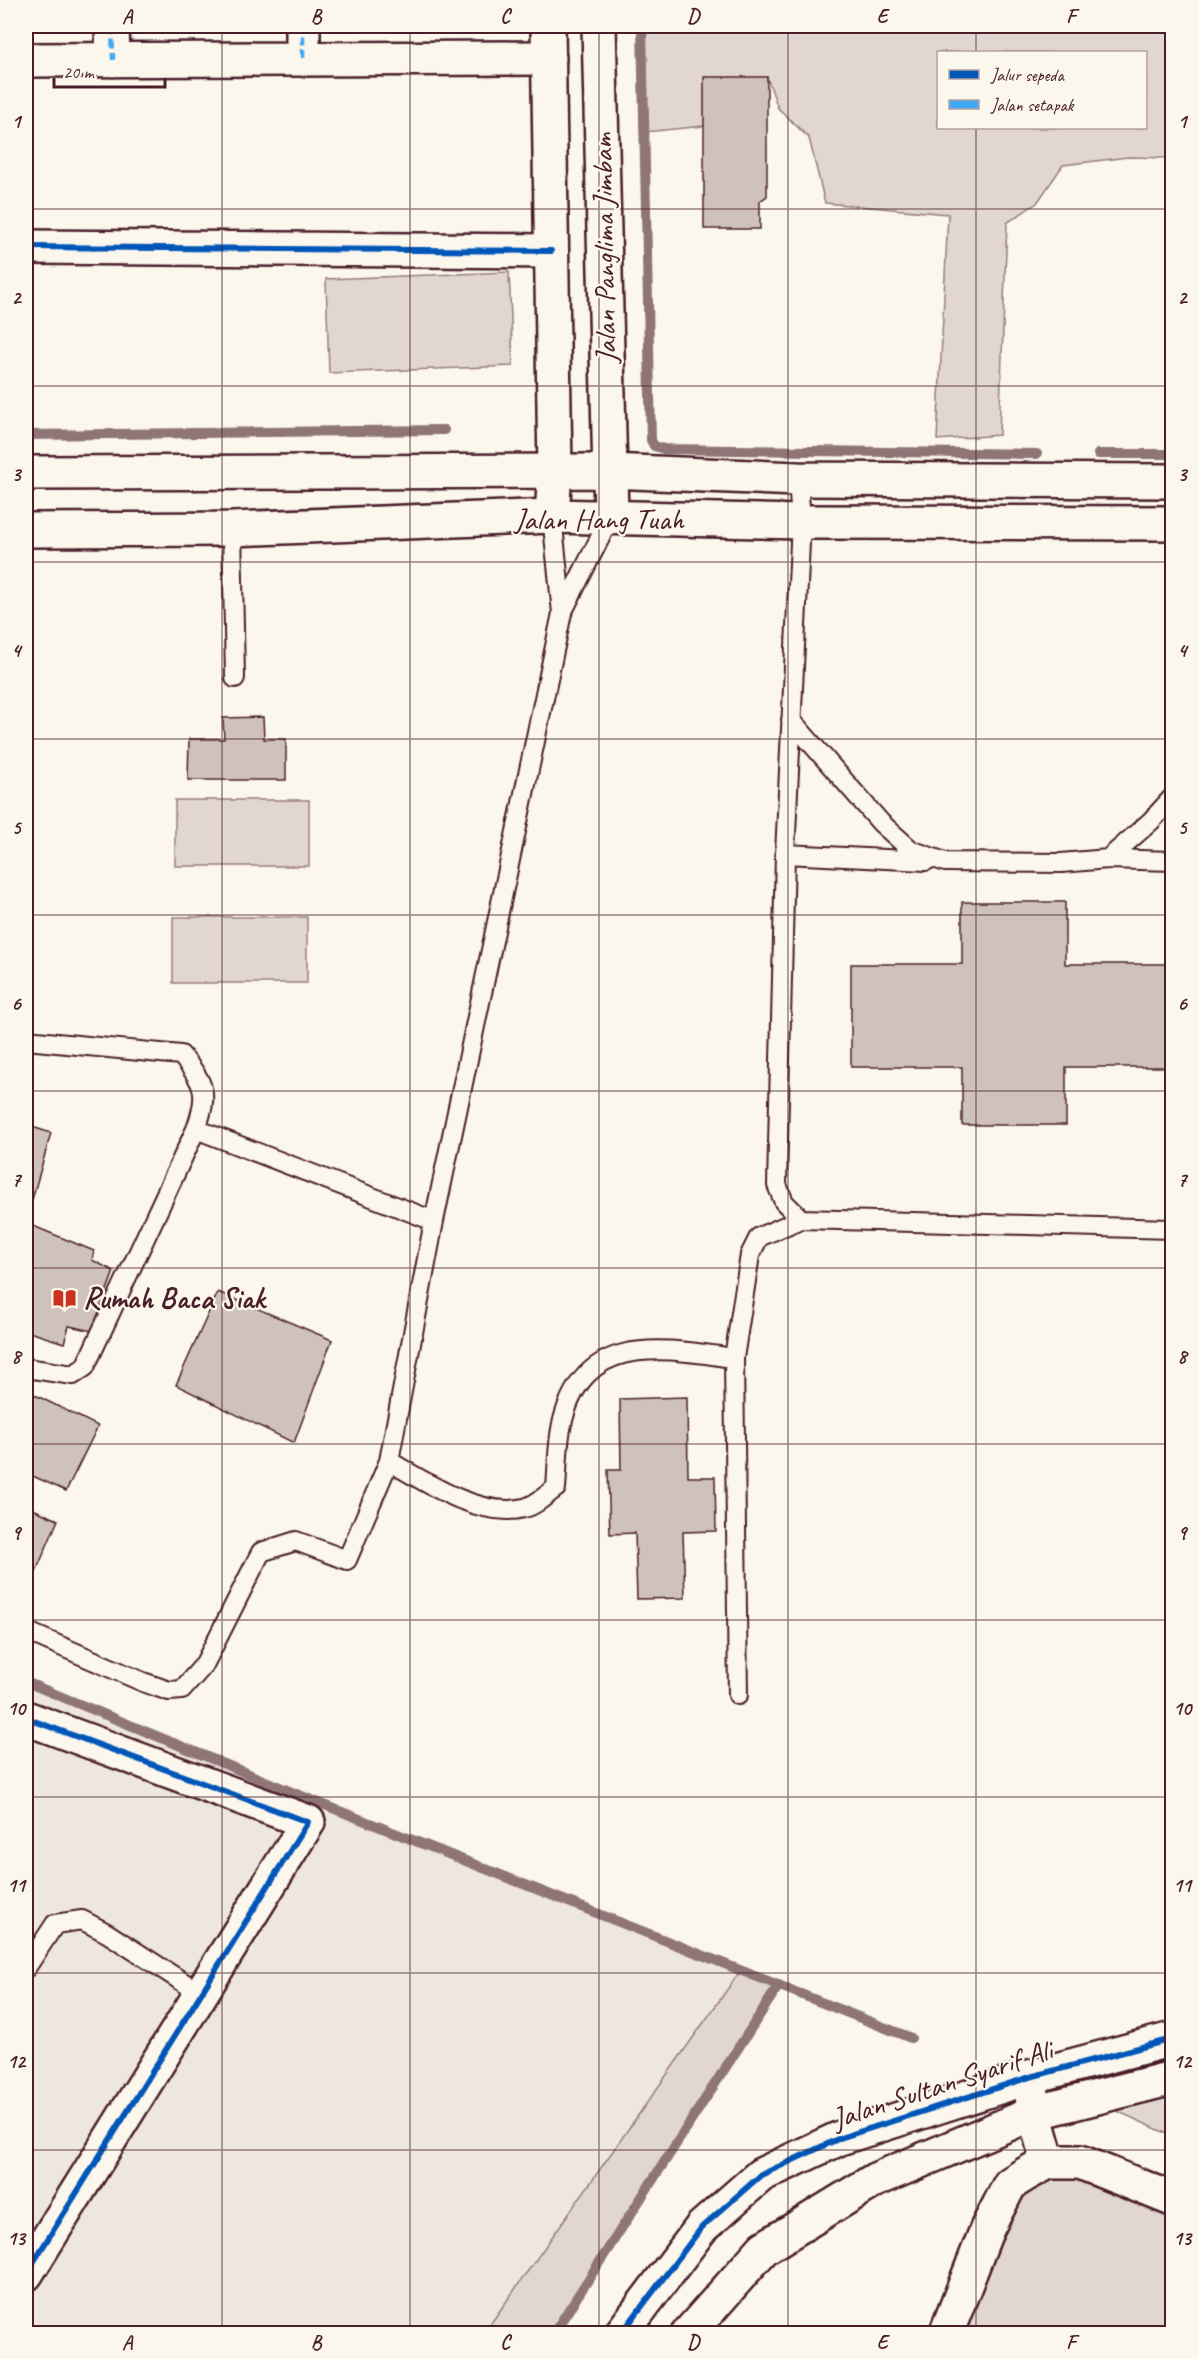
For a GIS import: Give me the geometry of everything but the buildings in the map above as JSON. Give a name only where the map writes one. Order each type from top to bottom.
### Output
[{"type":"street","points":[[112,26],[113,60]]},
{"type":"street","points":[[303,26],[303,58]]},
{"type":"street","name":"Jalan Panglima Jimbam","points":[[549,26],[555,471],[552,516]]},
{"type":"street","name":"Jalan Panglima Jimbam","points":[[599,26],[611,516]]},
{"type":"street","points":[[26,60],[549,58]]},
{"type":"street","points":[[26,247],[551,251]]},
{"type":"street","name":"Jalan Hang Tuah","points":[[26,473],[609,471],[798,479],[1173,481]]},
{"type":"street","name":"Jalan Hang Tuah","points":[[26,530],[232,529],[552,516],[801,522],[1173,524]]},
{"type":"street","points":[[26,1718],[308,1822],[203,1995],[26,2274]]},
{"type":"street","name":"Jalan Sultan Syarif Ali","points":[[621,2334],[702,2227],[761,2175],[840,2138],[1030,2077],[1173,2039]]},
{"type":"street","points":[[1030,2077],[1034,2113],[1064,2162],[1173,2199]]},
{"type":"street","name":"Jalan Sultan Syarif Ali","points":[[688,2334],[764,2248],[875,2180],[1034,2113],[1173,2078]]},
{"type":"street","points":[[946,2334],[987,2229],[1010,2184],[1064,2162]]},
{"type":"lane","points":[[798,479],[801,522],[785,854],[777,1185],[784,1203],[801,1219]]},
{"type":"lane","points":[[552,516],[562,613]]},
{"type":"lane","points":[[26,1631],[143,1682],[169,1691],[182,1690],[204,1665],[261,1551],[296,1541],[346,1560],[389,1461],[434,1221],[562,613],[611,516]]},
{"type":"lane","points":[[232,529],[235,678]]},
{"type":"lane","points":[[791,720],[881,823],[911,850],[945,861]]},
{"type":"lane","points":[[1108,859],[1173,798]]},
{"type":"lane","points":[[785,854],[945,861],[1061,863],[1108,859],[1173,861]]},
{"type":"lane","points":[[26,1040],[181,1055],[200,1078],[204,1105],[196,1130],[85,1367],[73,1375],[26,1368]]},
{"type":"lane","points":[[196,1130],[434,1221]]},
{"type":"lane","points":[[738,1695],[734,1358],[750,1255],[759,1236],[801,1219],[1173,1229]]},
{"type":"lane","points":[[389,1461],[439,1491],[500,1511],[525,1508],[556,1488],[563,1420],[579,1381],[599,1363],[629,1350],[677,1350],[734,1358]]},
{"type":"lane","points":[[26,1968],[54,1924],[82,1920],[107,1933],[203,1995]]},
{"type":"shaded area","points":[[642,26],[1172,26],[1172,158],[1128,157],[1063,165],[1037,203],[1007,223],[999,435],[937,440],[948,214],[825,203],[809,138],[778,108],[767,77],[704,126],[645,132]]},
{"type":"shaded area","points":[[509,272],[513,366],[329,373],[326,279]]},
{"type":"shaded area","points":[[175,800],[309,800],[309,866],[175,866]]},
{"type":"shaded area","points":[[173,917],[307,917],[307,983],[173,983]]},
{"type":"shaded area","points":[[26,1681],[292,1792],[741,1970],[484,2333],[26,2333]]},
{"type":"shaded area","points":[[741,1970],[779,1985],[556,2333],[484,2333]]},
{"type":"shaded area","points":[[1172,2088],[1172,2136],[1108,2107]]},
{"type":"shaded area","points":[[1050,2179],[1083,2179],[1172,2213],[1172,2333],[960,2334],[1014,2204]]},
{"type":"waterway","points":[[642,26],[651,440],[654,446],[664,449],[1037,454]]},
{"type":"waterway","points":[[26,435],[444,430]]},
{"type":"waterway","points":[[1098,454],[1172,454]]},
{"type":"waterway","points":[[26,1682],[292,1792],[911,2038]]},
{"type":"waterway","points":[[553,2334],[779,1985]]},
{"type":"marked path","points":[[112,26],[113,60]]},
{"type":"marked path","points":[[303,26],[303,58]]},
{"type":"cycle path","points":[[26,247],[551,251]]},
{"type":"cycle path","points":[[26,1718],[308,1822],[26,2274]]},
{"type":"cycle path","points":[[621,2334],[702,2227],[761,2175],[840,2138],[1030,2077],[1172,2039]]},
{"type":"place","name":"Rumah Baca Siak","points":[[65,1298]]}]
